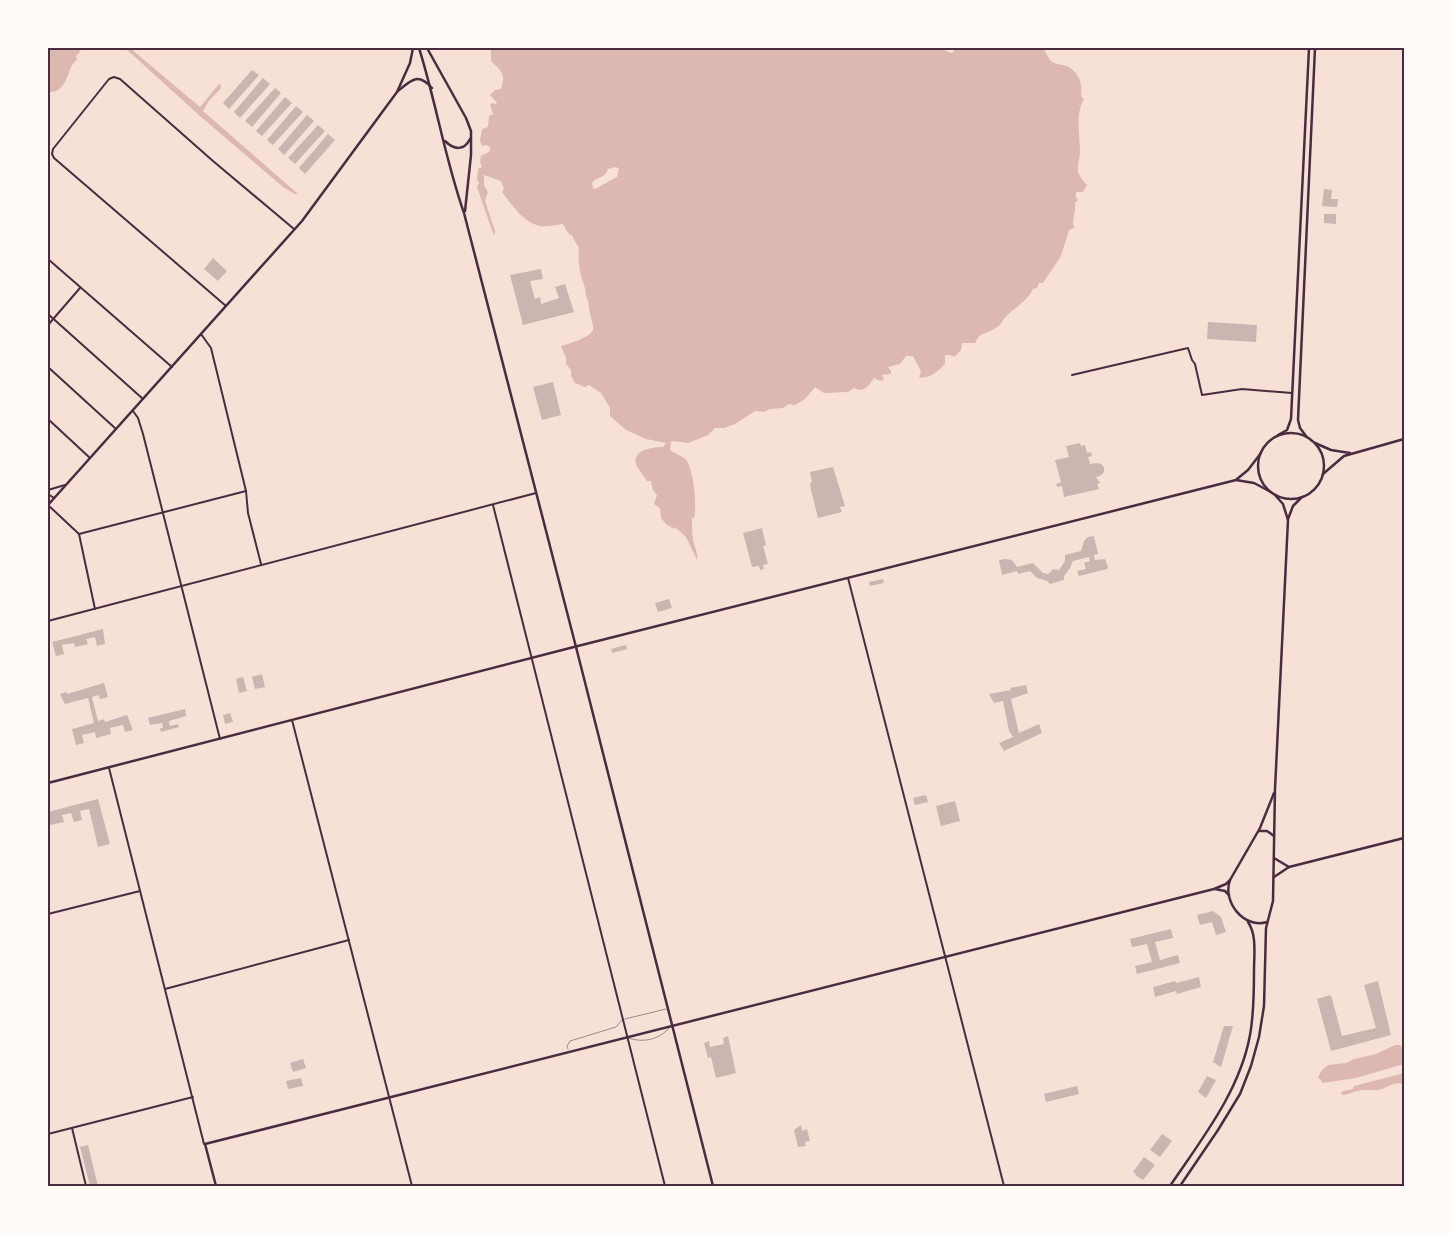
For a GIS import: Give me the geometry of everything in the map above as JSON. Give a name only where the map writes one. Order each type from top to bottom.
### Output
[{"type":"main road","points":[[48,505],[295,230],[397,92],[410,63],[413,48]]},
{"type":"main road","points":[[420,48],[537,493],[713,1186]]},
{"type":"main road","points":[[427,48],[466,118],[471,136],[471,154],[464,213]]},
{"type":"main road","points":[[1236,480],[1248,470],[1268,442],[1287,430],[1290,425],[1309,48]]},
{"type":"main road","points":[[1315,48],[1298,420],[1300,428],[1315,443],[1331,450],[1351,453]]},
{"type":"main road","points":[[397,92],[408,82],[416,79],[425,81],[432,88]]},
{"type":"main road","points":[[444,140],[452,147],[460,148],[467,145],[471,136]]},
{"type":"main road","points":[[1301,208],[1307,208]]},
{"type":"main road","points":[[1300,244],[1305,245]]},
{"type":"main road","points":[[1292,393],[1299,393]]},
{"type":"main road","points":[[1278,435],[1291,433],[1306,436]]},
{"type":"main road","points":[[1288,520],[1294,506],[1302,497],[1315,489],[1323,474],[1340,458],[1351,453],[1404,439]]},
{"type":"main road","points":[[1315,443],[1323,458],[1323,474]]},
{"type":"main road","points":[[1180,1186],[1240,1094],[1251,1066],[1259,1037],[1264,1006],[1267,922],[1273,901],[1275,789],[1288,520],[1283,504],[1263,484],[1258,464],[1261,453]]},
{"type":"main road","points":[[48,784],[532,658],[1236,480],[1254,483],[1270,491]]},
{"type":"main road","points":[[1275,495],[1288,499],[1302,497]]},
{"type":"main road","points":[[1170,1186],[1211,1125],[1234,1083],[1246,1051],[1254,1004],[1254,933],[1248,922],[1236,909],[1229,895],[1228,886],[1258,832],[1275,789]]},
{"type":"main road","points":[[1258,832],[1267,831],[1272,833],[1274,838]]},
{"type":"main road","points":[[1273,878],[1289,867],[1404,838]]},
{"type":"main road","points":[[1274,858],[1289,867]]},
{"type":"main road","points":[[216,1186],[205,1144],[1214,889],[1226,884],[1230,880]]},
{"type":"main road","points":[[1214,889],[1222,890],[1229,895]]},
{"type":"main road","points":[[1248,922],[1257,924],[1267,922]]},
{"type":"street","points":[[226,306],[54,158],[52,149],[109,79],[114,77],[120,79],[201,151],[295,230]]},
{"type":"street","points":[[48,259],[172,367]]},
{"type":"street","points":[[48,325],[80,288]]},
{"type":"street","points":[[48,314],[143,399]]},
{"type":"street","points":[[201,334],[211,348],[246,491],[248,513],[261,566]]},
{"type":"street","points":[[1072,375],[1188,348],[1195,364],[1202,395],[1242,389],[1292,393]]},
{"type":"street","points":[[48,367],[116,429]]},
{"type":"street","points":[[132,410],[138,418],[220,739]]},
{"type":"street","points":[[48,419],[90,458]]},
{"type":"street","points":[[48,490],[65,485]]},
{"type":"street","points":[[79,534],[246,491]]},
{"type":"street","points":[[48,621],[537,493]]},
{"type":"street","points":[[48,494],[54,498]]},
{"type":"street","points":[[48,505],[79,534],[95,609]]},
{"type":"street","points":[[493,505],[665,1186]]},
{"type":"street","points":[[848,578],[1004,1186]]},
{"type":"street","points":[[292,720],[412,1186]]},
{"type":"street","points":[[109,768],[205,1144]]},
{"type":"street","points":[[48,914],[140,890]]},
{"type":"street","points":[[165,989],[349,940]]},
{"type":"street","points":[[48,1134],[193,1097]]},
{"type":"street","points":[[72,1128],[86,1186]]},
{"type":"lane","points":[[568,1053],[567,1046],[570,1041],[616,1027],[623,1020],[667,1009]]},
{"type":"lane","points":[[627,1038],[640,1041],[663,1036],[671,1026]]},
{"type":"shaded area","points":[[48,48],[81,48],[76,56],[77,60],[72,66],[64,84],[56,91],[48,93]]},
{"type":"shaded area","points":[[125,48],[130,48],[200,107],[220,83],[221,88],[208,102],[203,111],[298,194],[283,187],[200,116]]},
{"type":"shaded area","points":[[491,48],[940,48],[951,53],[954,52],[954,48],[1043,48],[1051,61],[1068,67],[1076,73],[1080,82],[1081,96],[1084,99],[1079,118],[1080,152],[1078,172],[1087,185],[1083,192],[1076,192],[1078,200],[1075,203],[1074,228],[1069,230],[1061,256],[1043,283],[1039,283],[1037,288],[1033,289],[1027,298],[998,327],[979,336],[975,343],[962,343],[961,350],[954,357],[945,355],[945,364],[933,374],[923,378],[919,377],[921,371],[913,356],[906,356],[900,364],[888,367],[891,374],[882,375],[884,380],[880,381],[874,378],[864,389],[854,388],[848,392],[824,393],[815,387],[805,399],[795,405],[789,404],[783,408],[770,409],[764,412],[755,411],[735,424],[724,428],[715,428],[708,435],[688,443],[671,442],[670,450],[687,461],[691,474],[695,506],[694,519],[692,517],[692,530],[697,560],[686,537],[675,527],[674,529],[666,524],[661,518],[660,508],[654,504],[657,495],[653,490],[651,481],[647,481],[636,464],[637,455],[641,452],[650,448],[663,447],[666,443],[646,439],[626,430],[610,416],[610,408],[601,393],[589,385],[585,387],[575,383],[571,376],[571,370],[566,364],[566,358],[561,346],[584,338],[593,330],[585,288],[580,273],[579,248],[573,236],[568,233],[563,224],[540,226],[528,221],[502,192],[504,189],[501,181],[484,175],[484,185],[488,192],[485,201],[495,231],[494,236],[477,187],[479,183],[477,179],[478,169],[482,167],[480,162],[481,156],[489,152],[490,149],[486,145],[482,146],[480,140],[482,129],[488,127],[489,116],[493,114],[490,105],[497,103],[490,95],[495,90],[501,89],[503,80],[502,74],[491,61]],"holes":[[[616,167],[619,169],[617,177],[595,189],[593,188],[592,183],[603,176],[608,169]]]},
{"type":"shaded area","points":[[1395,1045],[1400,1045],[1403,1049],[1404,1064],[1356,1078],[1323,1083],[1318,1077],[1328,1065],[1346,1063],[1354,1059],[1376,1054]]},
{"type":"shaded area","points":[[1404,1073],[1404,1084],[1393,1084],[1375,1090],[1360,1090],[1344,1095],[1341,1093],[1353,1089],[1354,1086]]},
{"type":"building","points":[[252,70],[259,75],[229,109],[223,103]]},
{"type":"building","points":[[263,78],[270,84],[240,118],[234,112]]},
{"type":"building","points":[[275,88],[281,93],[252,127],[245,121]]},
{"type":"building","points":[[285,97],[292,103],[262,136],[256,131]]},
{"type":"building","points":[[296,106],[303,112],[273,145],[267,140]]},
{"type":"building","points":[[307,115],[314,121],[284,155],[278,149]]},
{"type":"building","points":[[318,125],[325,131],[295,164],[288,158]]},
{"type":"building","points":[[328,134],[335,140],[305,174],[299,168]]},
{"type":"building","points":[[1324,189],[1332,190],[1331,199],[1338,199],[1337,207],[1322,206]]},
{"type":"building","points":[[1324,214],[1336,214],[1336,224],[1324,223]]},
{"type":"building","points":[[213,258],[227,271],[218,281],[204,269]]},
{"type":"building","points":[[541,269],[543,279],[530,281],[535,299],[540,297],[541,304],[559,298],[555,287],[565,284],[574,312],[523,325],[510,275]]},
{"type":"building","points":[[1208,322],[1257,325],[1256,342],[1207,339]]},
{"type":"building","points":[[553,382],[561,415],[542,420],[533,387]]},
{"type":"building","points":[[1080,443],[1081,446],[1085,445],[1087,453],[1091,452],[1092,456],[1088,457],[1090,464],[1097,463],[1104,467],[1104,472],[1096,477],[1100,483],[1097,484],[1099,489],[1064,497],[1062,486],[1057,487],[1056,484],[1061,482],[1055,460],[1069,457],[1066,446]]},
{"type":"building","points":[[833,467],[845,506],[840,507],[842,512],[818,518],[811,490],[810,472]]},
{"type":"building","points":[[762,528],[766,545],[763,546],[768,564],[763,565],[764,569],[760,570],[759,566],[752,567],[743,533]]},
{"type":"building","points":[[1094,536],[1098,554],[1094,555],[1095,560],[1105,559],[1107,569],[1079,576],[1077,571],[1086,569],[1084,563],[1090,561],[1089,557],[1073,561],[1064,576],[1064,580],[1050,584],[1037,578],[1030,571],[1018,574],[1017,571],[1002,575],[999,560],[1005,559],[1012,560],[1017,567],[1033,563],[1043,573],[1048,574],[1053,569],[1059,570],[1065,561],[1065,555],[1081,551],[1084,541],[1088,537]]},
{"type":"building","points":[[883,579],[884,583],[870,586],[869,582]]},
{"type":"building","points":[[669,599],[672,608],[658,612],[655,603]]},
{"type":"building","points":[[103,629],[105,644],[97,646],[95,637],[86,639],[88,644],[75,647],[74,643],[62,645],[64,654],[56,656],[52,642]]},
{"type":"building","points":[[626,645],[627,649],[612,653],[611,649]]},
{"type":"building","points":[[262,674],[265,687],[255,689],[252,677]]},
{"type":"building","points":[[243,677],[247,691],[239,693],[236,679]]},
{"type":"building","points":[[104,683],[108,697],[100,699],[99,695],[92,697],[98,721],[104,719],[105,722],[127,715],[133,730],[125,732],[123,725],[110,728],[111,734],[96,738],[95,732],[82,735],[84,743],[76,745],[72,729],[94,723],[88,698],[65,704],[60,694],[67,692],[67,694]]},
{"type":"building","points":[[1026,685],[1028,693],[1011,699],[1019,733],[1039,724],[1042,733],[1004,751],[999,743],[1013,737],[1009,731],[1003,701],[994,703],[989,694]]},
{"type":"building","points":[[185,709],[186,716],[169,721],[170,726],[178,724],[179,727],[161,732],[160,728],[163,728],[162,723],[150,725],[148,718]]},
{"type":"building","points":[[230,713],[233,722],[225,724],[223,715]]},
{"type":"building","points":[[926,795],[928,802],[915,805],[913,798]]},
{"type":"building","points":[[98,799],[110,844],[98,847],[89,809],[80,811],[82,820],[74,822],[71,813],[62,815],[64,822],[50,825],[48,812]]},
{"type":"building","points":[[955,801],[960,821],[941,826],[936,806]]},
{"type":"building","points":[[1213,911],[1221,917],[1226,932],[1216,935],[1212,922],[1200,925],[1197,915]]},
{"type":"building","points":[[1171,929],[1173,938],[1155,942],[1160,960],[1178,955],[1180,963],[1137,974],[1135,966],[1152,962],[1147,944],[1132,947],[1130,939]]},
{"type":"building","points":[[1199,977],[1201,987],[1177,994],[1176,991],[1155,997],[1153,987]]},
{"type":"building","points":[[1378,981],[1391,1035],[1331,1051],[1317,999],[1331,995],[1342,1036],[1376,1028],[1364,985]]},
{"type":"building","points":[[1224,1026],[1233,1026],[1221,1067],[1213,1062]]},
{"type":"building","points":[[728,1036],[736,1073],[716,1078],[711,1057],[708,1058],[704,1043],[709,1041],[710,1047],[724,1044],[723,1038]]},
{"type":"building","points":[[303,1059],[306,1068],[293,1072],[290,1063]]},
{"type":"building","points":[[1207,1076],[1216,1080],[1206,1098],[1198,1092]]},
{"type":"building","points":[[301,1078],[303,1086],[288,1089],[286,1081]]},
{"type":"building","points":[[1077,1086],[1079,1094],[1046,1102],[1044,1094]]},
{"type":"building","points":[[801,1125],[802,1131],[807,1129],[810,1141],[805,1142],[806,1146],[798,1147],[794,1130]]},
{"type":"building","points":[[1162,1134],[1172,1141],[1160,1157],[1150,1150]]},
{"type":"building","points":[[88,1145],[98,1186],[90,1186],[80,1147]]},
{"type":"building","points":[[1144,1157],[1155,1165],[1143,1180],[1133,1172]]}]
